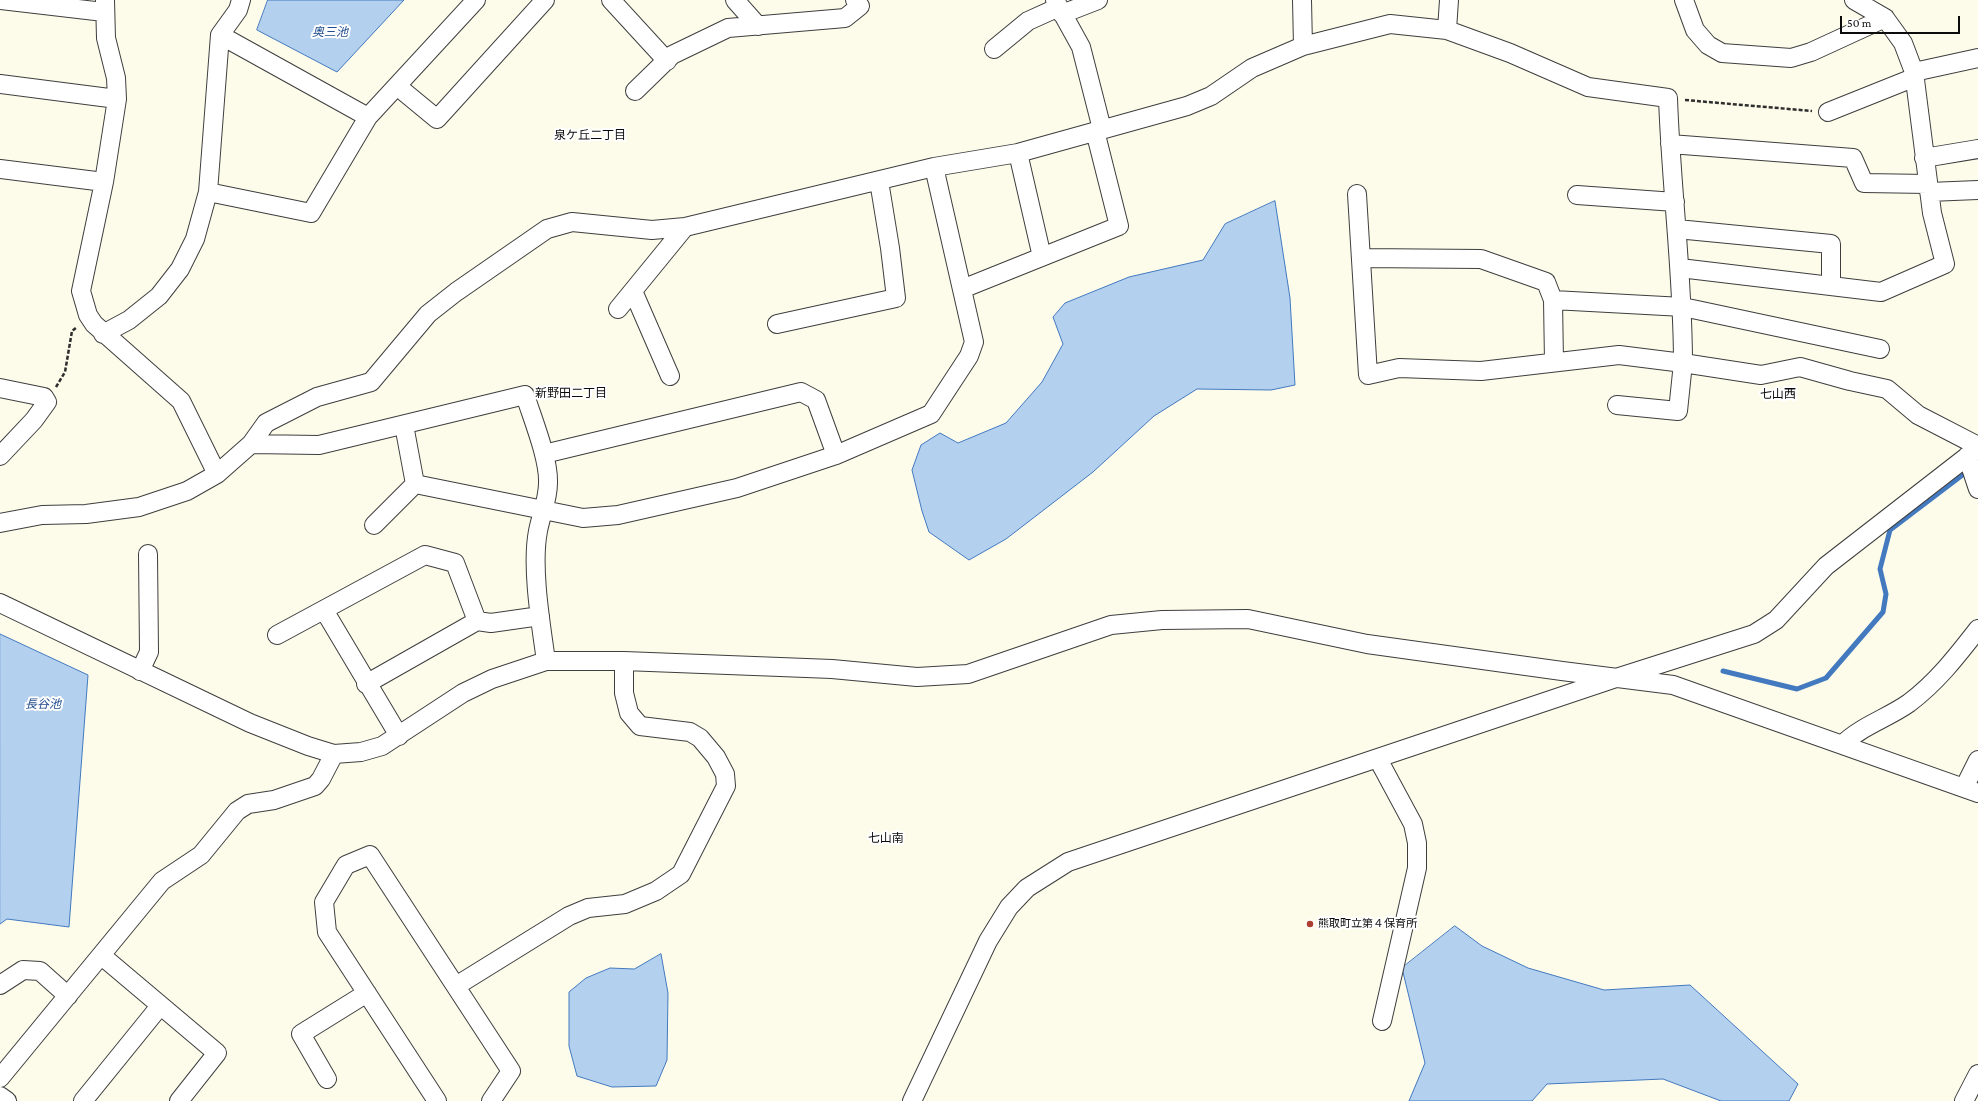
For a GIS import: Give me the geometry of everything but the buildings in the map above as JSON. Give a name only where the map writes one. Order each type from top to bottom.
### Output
[{"type":"street","points":[[103,334],[130,320],[159,296],[180,269],[195,239],[208,192],[220,35],[238,10],[241,0]]},
{"type":"street","points":[[208,192],[311,213],[368,117],[476,0]]},
{"type":"street","points":[[397,86],[436,119],[545,0]]},
{"type":"street","points":[[611,0],[667,61]]},
{"type":"street","points":[[735,0],[758,26]]},
{"type":"street","points":[[635,91],[672,55],[728,28],[845,18],[860,6],[855,0]]},
{"type":"street","points":[[994,49],[1028,21],[1059,7],[1098,0]]},
{"type":"street","points":[[1302,0],[1303,46]]},
{"type":"street","points":[[1447,30],[1449,0]]},
{"type":"street","points":[[1684,0],[1695,30],[1708,45],[1722,52],[1791,58],[1811,52],[1885,18]]},
{"type":"street","points":[[1680,268],[1881,292],[1945,264],[1932,213],[1914,75],[1904,43],[1885,18],[1854,0]]},
{"type":"street","points":[[6,1],[105,6],[106,38],[116,78],[117,100],[104,182],[81,291],[88,315],[103,334],[180,401],[217,474]]},
{"type":"street","points":[[962,289],[1119,226],[1081,47],[1059,7]]},
{"type":"street","points":[[0,523],[42,515],[86,514],[139,507],[187,491],[217,474],[250,444],[266,423],[310,400],[371,382],[428,314],[456,292],[547,229],[572,222],[652,230],[685,227],[934,167],[1018,153],[1188,106],[1211,96],[1252,68],[1303,46],[1390,24],[1447,30],[1510,53],[1588,86],[1668,98],[1674,202],[1683,307],[1683,362],[1678,411],[1617,405]]},
{"type":"street","points":[[220,35],[368,117]]},
{"type":"street","points":[[1828,112],[1914,75],[1978,58]]},
{"type":"street","points":[[0,84],[117,100]]},
{"type":"street","points":[[1670,144],[1853,158],[1864,183],[1978,190]]},
{"type":"street","points":[[1924,158],[1978,149]]},
{"type":"street","points":[[1018,153],[1042,257]]},
{"type":"street","points":[[415,484],[583,518],[618,515],[737,488],[836,454],[931,414],[969,356],[974,342],[934,167]]},
{"type":"street","points":[[0,169],[104,182]]},
{"type":"street","points":[[777,324],[896,298],[890,248],[879,181]]},
{"type":"street","points":[[1357,194],[1368,375],[1399,368],[1481,371],[1619,355],[1683,362],[1761,375],[1800,366],[1850,381],[1887,389],[1918,416],[1974,450]]},
{"type":"street","points":[[1577,195],[1674,202]]},
{"type":"street","points":[[618,309],[685,227]]},
{"type":"street","points":[[1676,229],[1831,244],[1831,286]]},
{"type":"street","points":[[1361,258],[1481,259],[1546,282],[1553,300],[1554,362]]},
{"type":"street","points":[[633,291],[670,376]]},
{"type":"street","points":[[1553,300],[1683,307],[1880,350]]},
{"type":"street","points":[[0,388],[44,397],[47,402],[34,420],[0,456]]},
{"type":"street","points":[[544,454],[802,392],[816,400],[836,454]]},
{"type":"street","points":[[250,444],[318,445],[525,395],[544,454],[549,482],[545,511],[538,531],[536,560],[540,616],[546,662]]},
{"type":"street","points":[[404,425],[415,484]]},
{"type":"street","points":[[1974,450],[1978,489]]},
{"type":"street","points":[[912,1101],[988,941],[1009,907],[1027,888],[1068,862],[1616,678],[1754,634],[1776,620],[1826,566],[1974,450]]},
{"type":"street","points":[[374,525],[415,484]]},
{"type":"street","points":[[140,671],[149,652],[148,554]]},
{"type":"street","points":[[277,635],[425,555],[455,563],[477,621]]},
{"type":"street","points":[[0,603],[250,723],[308,746],[334,754],[361,752],[382,746],[464,693],[492,679],[546,662],[624,662],[832,669],[917,677],[968,674],[1111,625],[1162,620],[1248,619],[1367,644],[1673,685],[1971,791],[1978,760]]},
{"type":"street","points":[[324,610],[366,684],[399,736]]},
{"type":"street","points":[[366,684],[477,621],[490,623],[540,616]]},
{"type":"street","points":[[1842,745],[1852,735],[1908,703],[1937,680],[1978,629]]},
{"type":"street","points":[[456,986],[569,916],[588,908],[625,904],[656,892],[681,874],[692,854],[726,786],[725,774],[716,757],[700,738],[690,732],[640,726],[629,713],[624,693],[624,662]]},
{"type":"street","points":[[0,1078],[102,956],[162,881],[201,855],[237,810],[248,804],[274,800],[315,786],[321,779],[334,754]]},
{"type":"street","points":[[1378,759],[1413,824],[1417,843],[1417,868],[1382,1020]]},
{"type":"street","points":[[437,1101],[327,932],[324,902],[346,865],[370,855],[456,986],[510,1072],[491,1101]]},
{"type":"street","points":[[102,956],[217,1054],[179,1101]]},
{"type":"street","points":[[0,985],[24,970],[40,971],[68,996]]},
{"type":"street","points":[[327,1079],[301,1034],[367,993]]},
{"type":"street","points":[[83,1101],[160,1006]]},
{"type":"street","points":[[1964,1101],[1978,1074]]},
{"type":"street","points":[[0,1096],[7,1101]]},
{"type":"path","points":[[1668,98],[1828,112]]},
{"type":"path","points":[[47,402],[65,372],[72,331],[88,315]]},
{"type":"water","name":"奥三池","points":[[268,0],[404,0],[337,72],[257,30]]},
{"type":"water","points":[[1275,201],[1290,298],[1295,385],[1271,390],[1197,389],[1154,416],[1093,472],[1006,539],[969,560],[929,532],[912,470],[921,445],[940,433],[958,443],[1006,423],[1042,382],[1063,344],[1053,317],[1065,303],[1129,277],[1203,260],[1225,224]]},
{"type":"water","name":"長谷池","points":[[0,634],[88,675],[69,927],[7,919],[0,924]]},
{"type":"water","points":[[1455,926],[1482,946],[1528,968],[1604,990],[1690,985],[1798,1084],[1789,1101],[1721,1101],[1663,1079],[1547,1084],[1532,1101],[1409,1101],[1425,1063],[1402,968]]},
{"type":"water","points":[[661,954],[668,993],[667,1060],[656,1086],[612,1087],[577,1076],[569,1046],[569,992],[586,978],[610,968],[634,969]]},
{"type":"waterway","points":[[1723,671],[1797,689],[1826,678],[1883,612],[1886,594],[1880,569],[1890,530],[1969,470]]},
{"type":"place","name":"熊取町立第４保育所","points":[[1310,924]]},
{"type":"district","name":"泉ケ丘二丁目","points":[[590,135]]},
{"type":"district","name":"新野田二丁目","points":[[571,393]]},
{"type":"district","name":"七山西","points":[[1778,394]]},
{"type":"district","name":"七山南","points":[[886,838]]}]
